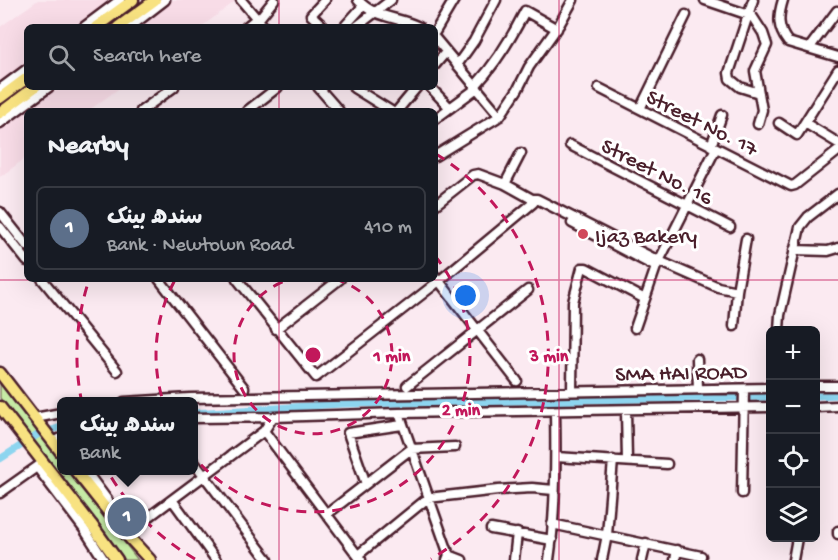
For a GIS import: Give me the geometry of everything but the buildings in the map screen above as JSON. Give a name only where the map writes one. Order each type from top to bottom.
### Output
[{"type":"main road","points":[[100,24],[133,0]]},
{"type":"main road","points":[[122,24],[152,1]]},
{"type":"main road","points":[[0,98],[4,85],[24,79]]},
{"type":"main road","points":[[0,113],[21,107],[33,90]]},
{"type":"main road","points":[[0,373],[36,420],[57,439]]},
{"type":"main road","points":[[0,407],[4,421],[18,429],[88,527],[117,559]]},
{"type":"main road","points":[[78,475],[150,560]]},
{"type":"main road","points":[[126,534],[141,560]]},
{"type":"street","points":[[88,24],[120,0]]},
{"type":"street","points":[[134,24],[165,0]]},
{"type":"street","points":[[241,0],[260,22],[274,0]]},
{"type":"street","points":[[321,24],[311,15],[325,0]]},
{"type":"street","points":[[360,24],[391,0]]},
{"type":"street","points":[[438,27],[454,0]]},
{"type":"street","points":[[458,65],[496,0]]},
{"type":"street","points":[[438,154],[500,116],[529,67],[557,29],[573,0]]},
{"type":"street","points":[[705,0],[752,16],[763,33],[766,45],[755,71],[762,110],[758,124]]},
{"type":"street","points":[[753,0],[729,73],[730,79],[740,87],[759,93]]},
{"type":"street","points":[[783,0],[778,18],[784,37],[790,43],[838,57]]},
{"type":"street","points":[[346,24],[361,3],[374,13],[401,24]]},
{"type":"street","points":[[438,117],[476,87],[515,32],[525,11],[557,29]]},
{"type":"street","points":[[810,47],[837,11]]},
{"type":"street","points":[[640,109],[687,15]]},
{"type":"street","points":[[438,42],[500,116]]},
{"type":"street","points":[[438,61],[446,52]]},
{"type":"street","points":[[779,123],[797,135],[838,70]]},
{"type":"street","points":[[4,85],[24,71]]},
{"type":"street","name":"Street No. 17","points":[[599,88],[791,186],[838,151]]},
{"type":"street","points":[[0,123],[45,90]]},
{"type":"street","points":[[145,108],[170,90]]},
{"type":"street","points":[[251,108],[274,90]]},
{"type":"street","points":[[321,90],[336,108]]},
{"type":"street","points":[[400,108],[414,90]]},
{"type":"street","points":[[433,90],[450,108]]},
{"type":"street","points":[[367,91],[387,108]]},
{"type":"street","points":[[635,328],[658,264],[714,147],[722,115]]},
{"type":"street","points":[[805,123],[838,143]]},
{"type":"street","name":"Street No. 16","points":[[570,145],[730,227]]},
{"type":"street","points":[[505,184],[521,153]]},
{"type":"street","points":[[438,203],[473,175],[478,174],[505,184],[533,201]]},
{"type":"street","points":[[779,326],[794,250],[803,221],[838,194]]},
{"type":"street","points":[[438,277],[537,199],[658,264],[718,287],[737,291]]},
{"type":"street","points":[[0,212],[24,242]]},
{"type":"street","points":[[0,227],[24,257]]},
{"type":"street","points":[[734,326],[737,291],[746,239]]},
{"type":"street","points":[[794,250],[828,251],[838,248]]},
{"type":"street","points":[[572,391],[572,314],[582,268],[645,299]]},
{"type":"street","points":[[438,279],[517,381]]},
{"type":"street","points":[[44,282],[117,370]]},
{"type":"street","points":[[161,282],[244,388]]},
{"type":"street","points":[[240,282],[316,377],[432,282]]},
{"type":"street","points":[[276,329],[336,282]]},
{"type":"street","points":[[407,386],[528,290]]},
{"type":"street","points":[[697,359],[698,389]]},
{"type":"street","points":[[820,386],[838,386]]},
{"type":"street","name":"SMA HAI ROAD","points":[[198,398],[698,389],[744,391],[766,389]]},
{"type":"street","points":[[742,493],[744,391]]},
{"type":"street","points":[[820,407],[838,406]]},
{"type":"street","points":[[198,418],[766,407]]},
{"type":"street","points":[[626,410],[627,461]]},
{"type":"street","points":[[549,560],[556,457],[555,412]]},
{"type":"street","points":[[36,420],[57,413]]},
{"type":"street","points":[[399,413],[448,557],[462,560]]},
{"type":"street","points":[[126,534],[264,431],[273,417]]},
{"type":"street","points":[[366,484],[348,433],[402,425]]},
{"type":"street","points":[[264,431],[360,558],[428,498],[510,489],[554,490]]},
{"type":"street","points":[[327,514],[411,449],[455,447]]},
{"type":"street","points":[[556,457],[667,464]]},
{"type":"street","points":[[602,560],[607,535],[613,460]]},
{"type":"street","points":[[0,493],[40,461]]},
{"type":"street","points":[[198,467],[268,560]]},
{"type":"street","points":[[88,475],[108,501],[103,505]]},
{"type":"street","points":[[173,501],[216,560]]},
{"type":"street","points":[[552,524],[701,556]]},
{"type":"street","points":[[88,527],[104,560]]},
{"type":"street","points":[[491,528],[552,540]]},
{"type":"street","points":[[514,560],[517,533]]},
{"type":"street","points":[[793,560],[796,542]]},
{"type":"street","points":[[642,560],[646,543]]},
{"type":"street","points":[[675,560],[676,550]]},
{"type":"shaded area","points":[[38,0],[237,0],[205,24],[24,24],[24,90],[117,90],[92,108],[24,108],[24,159],[0,177],[0,27]]},
{"type":"green space","points":[[0,381],[57,455],[57,472],[0,398]]},
{"type":"green space","points":[[59,475],[72,475],[138,560],[125,560]]},
{"type":"waterway","points":[[820,396],[838,395]]},
{"type":"waterway","points":[[198,413],[341,404],[766,397]]},
{"type":"waterway","points":[[0,459],[39,434],[57,428]]},
{"type":"place","name":"Ijaz Bakery","points":[[583,234]]},
{"type":"place","name":"سندھ بینک","points":[[127,517]]}]
